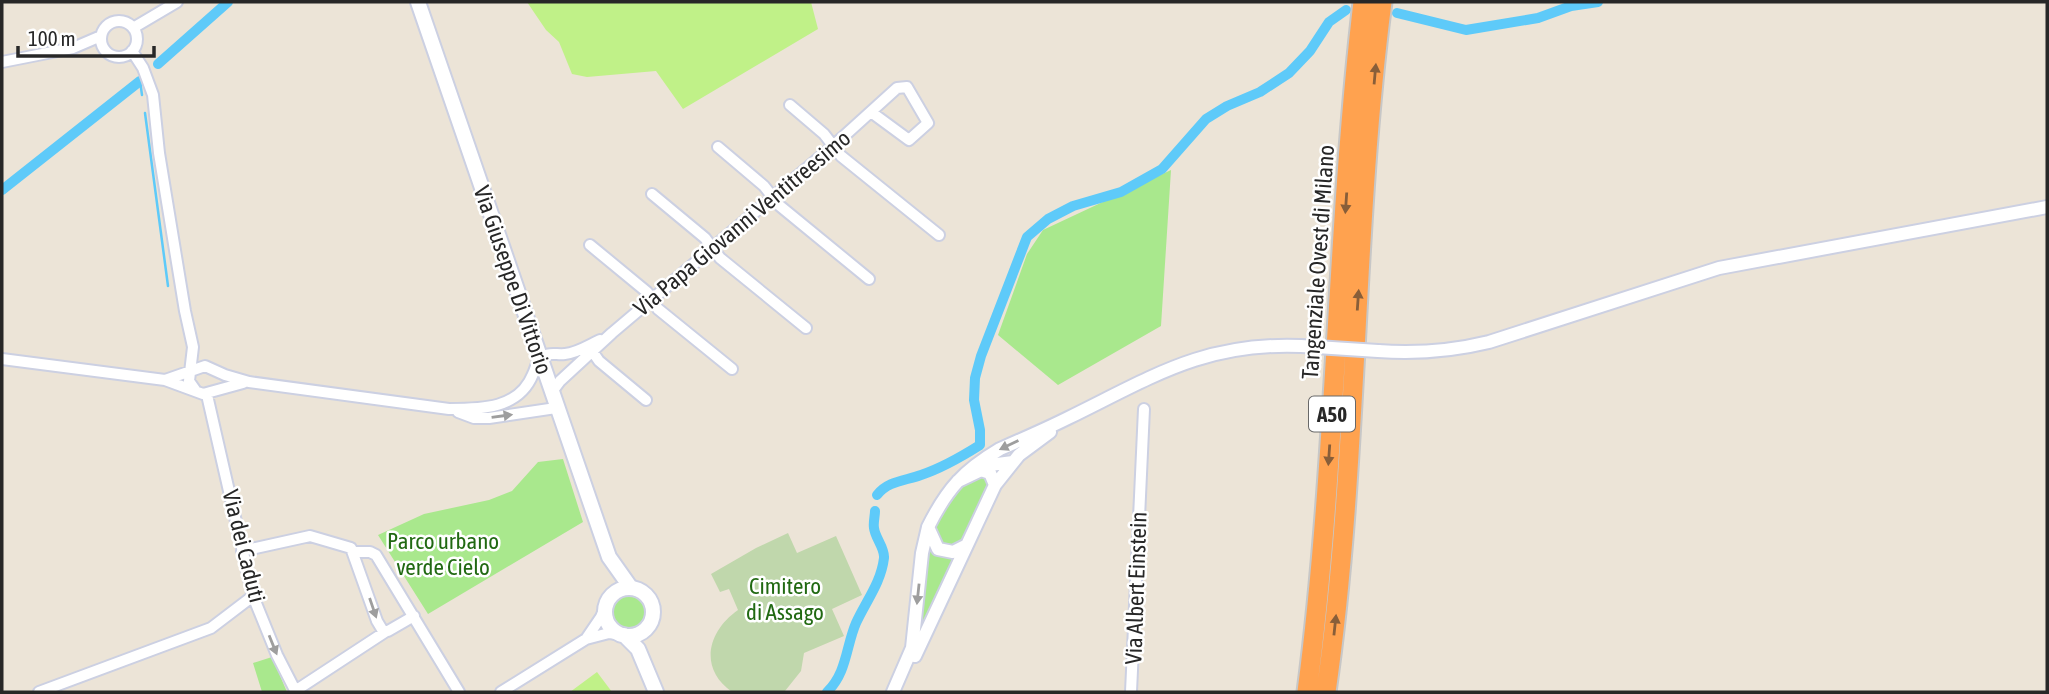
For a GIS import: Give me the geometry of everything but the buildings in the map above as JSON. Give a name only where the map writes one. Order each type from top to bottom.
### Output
[{"type":"highway","name":"Tangenziale Ovest di Milano","points":[[1307,692],[1323,535],[1350,135],[1363,2]]},
{"type":"highway","name":"Tangenziale Ovest di Milano","points":[[1326,692],[1345,505],[1367,166],[1382,2]]},
{"type":"main road","name":"Via Giuseppe Di Vittorio","points":[[418,2],[609,557],[631,588]]},
{"type":"main road","name":"Via Giuseppe Di Vittorio","points":[[609,557],[609,599]]},
{"type":"main road","points":[[650,674],[648,647],[653,612],[651,601],[642,591],[622,589],[609,599],[605,612],[608,623],[638,649],[656,692]]},
{"type":"main road","points":[[624,635],[639,634],[650,624]]},
{"type":"street","points":[[133,28],[177,2]]},
{"type":"street","points":[[2,62],[74,48],[104,48],[117,56],[132,51],[137,39],[133,28],[124,21],[112,22],[101,36],[74,48]]},
{"type":"street","points":[[101,36],[104,48]]},
{"type":"street","points":[[132,51],[143,68],[153,95],[159,153],[193,347],[189,381],[196,391]]},
{"type":"street","name":"Via Papa Giovanni Ventitreesimo","points":[[551,393],[591,349],[652,300],[897,88],[907,87],[928,123],[909,140],[871,112]]},
{"type":"street","points":[[790,105],[824,134],[841,156],[939,235]]},
{"type":"street","points":[[718,148],[764,186],[780,206],[869,279]]},
{"type":"street","points":[[652,194],[705,238],[720,258],[806,328]]},
{"type":"street","points":[[893,692],[912,648],[922,553],[928,527],[937,509],[958,481],[975,464],[1000,449],[1168,369],[1209,354],[1250,346],[1430,353],[1464,348],[1719,268],[2047,207]]},
{"type":"street","points":[[590,245],[647,292],[658,309],[732,369]]},
{"type":"street","points":[[193,347],[220,379],[213,392]]},
{"type":"street","points":[[591,349],[599,361],[646,400]]},
{"type":"street","name":"Via Papa Giovanni Ventitreesimo","points":[[539,358],[591,349]]},
{"type":"street","points":[[563,354],[570,367],[568,373]]},
{"type":"street","points":[[535,410],[528,404],[526,390],[539,358]]},
{"type":"street","points":[[2,359],[165,380],[196,391],[213,392],[249,382]]},
{"type":"street","points":[[165,380],[199,367],[249,382],[449,409],[498,405],[526,390]]},
{"type":"street","name":"Via dei Caduti","points":[[213,392],[242,551],[253,596],[277,655],[296,692]]},
{"type":"street","points":[[449,409],[474,418],[556,408]]},
{"type":"street","name":"Via Albert Einstein","points":[[1131,692],[1144,409]]},
{"type":"street","points":[[893,692],[912,664],[995,485],[1013,462],[1067,419]]},
{"type":"street","points":[[958,481],[990,465],[1013,462]]},
{"type":"street","points":[[981,470],[990,473],[995,485]]},
{"type":"street","points":[[928,527],[938,549],[953,552],[967,545]]},
{"type":"street","points":[[242,551],[310,536],[351,548],[377,621],[385,632]]},
{"type":"street","points":[[353,552],[363,551],[376,555],[459,692]]},
{"type":"street","points":[[40,692],[211,628],[253,596]]},
{"type":"street","points":[[586,639],[609,599]]},
{"type":"street","points":[[296,692],[385,632],[414,616]]},
{"type":"street","points":[[501,692],[586,639],[609,633],[624,635]]},
{"type":"green space","points":[[527,2],[811,2],[818,29],[683,109],[656,71],[587,77],[572,74],[559,42],[546,30]]},
{"type":"green space","points":[[1171,170],[1161,326],[1058,385],[998,335],[1027,254],[1043,230]]},
{"type":"green space","name":"Parco urbano verde Cielo","points":[[563,459],[583,522],[428,614],[378,535],[424,514],[489,500],[512,491],[538,462]]},
{"type":"green space","points":[[984,473],[988,487],[963,542],[952,548],[936,541],[934,523],[941,511],[963,484]]},
{"type":"green space","name":"Cimitero di Assago","points":[[788,533],[797,553],[836,536],[862,595],[832,609],[844,636],[804,653],[801,671],[785,691],[732,692],[714,672],[711,650],[720,628],[738,610],[729,589],[720,592],[711,574]]},
{"type":"green space","points":[[928,546],[956,555],[919,636]]},
{"type":"green space","points":[[625,596],[638,599],[646,607],[642,626],[635,630],[626,630],[613,619],[611,611],[614,603]]},
{"type":"green space","points":[[272,657],[287,692],[262,692],[253,663]]},
{"type":"green space","points":[[597,672],[612,692],[570,692]]},
{"type":"waterway","points":[[158,64],[228,2]]},
{"type":"waterway","points":[[1397,13],[1466,30],[1538,18],[1571,6],[1598,2]]},
{"type":"waterway","points":[[877,495],[891,484],[936,469],[980,445],[974,400],[975,378],[1027,237],[1048,219],[1073,206],[1121,192],[1162,169],[1206,119],[1227,106],[1260,92],[1289,73],[1310,51],[1329,22],[1346,10]]},
{"type":"waterway","points":[[140,81],[142,95]]},
{"type":"waterway","points":[[2,190],[140,81]]},
{"type":"waterway","points":[[145,113],[168,286]]},
{"type":"waterway","points":[[827,692],[839,676],[856,623],[882,567],[884,554],[875,532],[875,511]]}]
